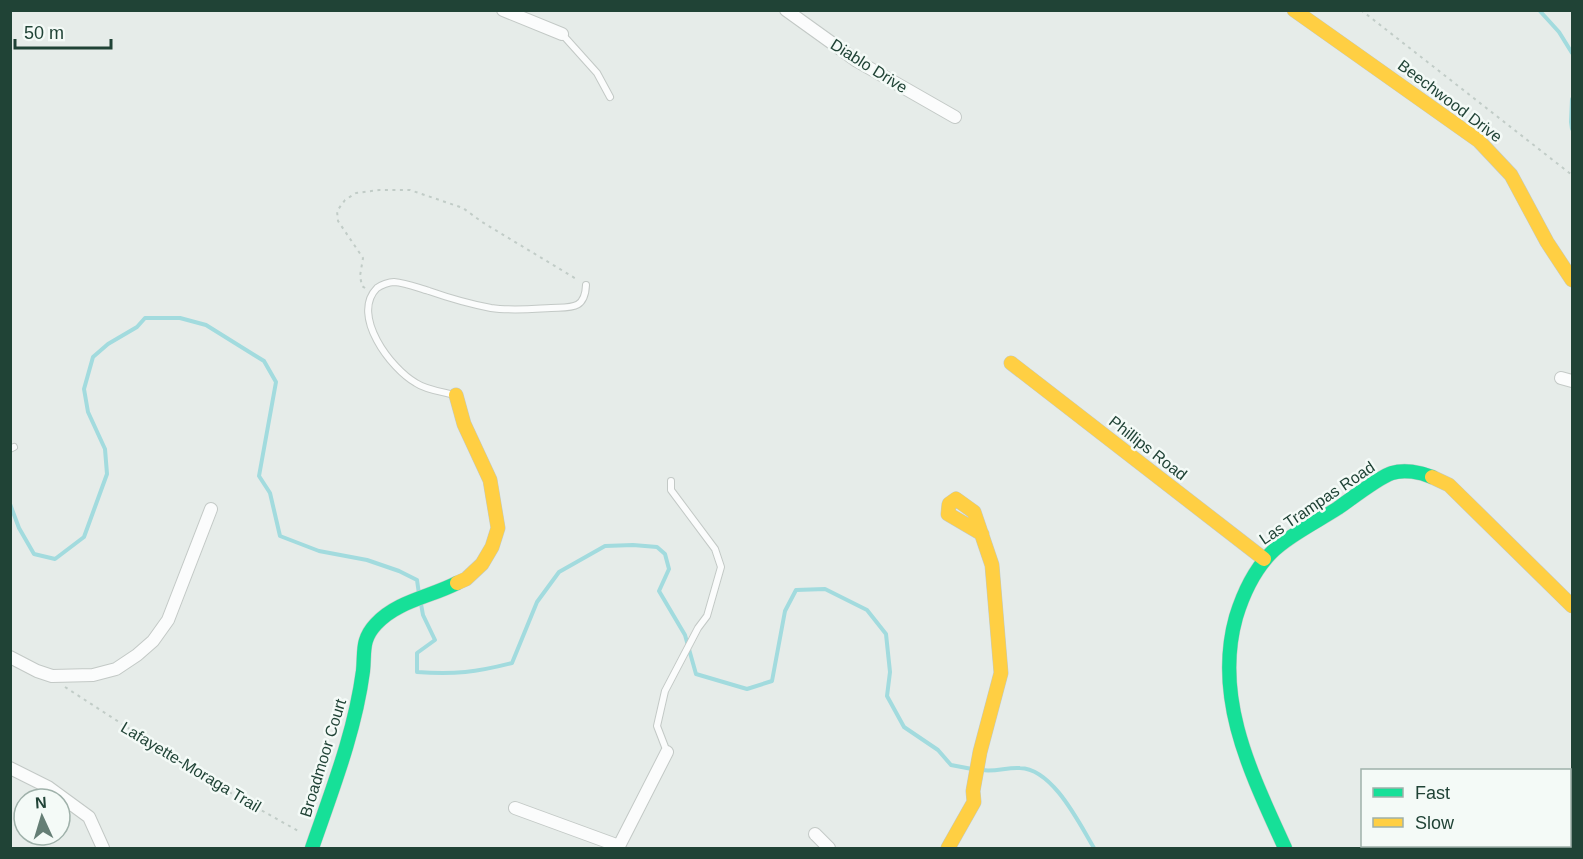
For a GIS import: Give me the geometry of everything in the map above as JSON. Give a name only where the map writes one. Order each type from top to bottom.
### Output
[{"type":"street","points":[[503,10],[562,34]]},
{"type":"street","name":"Diablo Drive","points":[[786,10],[856,61],[956,117]]},
{"type":"street","name":"Beechwood Drive","points":[[1294,10],[1479,141],[1501,161],[1552,251],[1572,279]]},
{"type":"street","name":"Phillips Road","points":[[1011,363],[1264,559]]},
{"type":"street","name":"Broadmoor Court","points":[[313,844],[353,728],[363,670],[364,642],[376,624],[403,604],[444,590],[466,579],[482,564],[492,547],[498,528],[490,480],[464,424],[456,395]]},
{"type":"street","name":"Las Trampas Road","points":[[1285,849],[1245,757],[1228,693],[1227,660],[1235,617],[1246,587],[1264,559],[1286,541],[1391,473],[1406,470],[1420,471],[1449,485],[1572,606]]},
{"type":"street","points":[[10,657],[36,671],[52,676],[93,675],[116,669],[153,641],[168,620],[211,509]]},
{"type":"street","points":[[948,849],[974,802],[973,791],[980,752],[1002,673],[992,565],[982,534]]},
{"type":"street","points":[[515,808],[619,847],[667,752]]},
{"type":"street","points":[[10,768],[48,787],[89,818],[103,849]]},
{"type":"street","points":[[815,834],[829,849]]},
{"type":"lane","points":[[562,34],[597,73],[610,97]]},
{"type":"lane","points":[[456,395],[417,384],[395,367],[382,351],[372,330],[369,314],[370,299],[378,287],[392,282],[411,285],[491,308],[532,309],[573,306],[583,302],[586,285]]},
{"type":"lane","points":[[667,752],[657,726],[665,691],[698,628],[707,616],[721,567],[715,549],[671,490],[671,481]]},
{"type":"path","points":[[1361,10],[1572,175]]},
{"type":"path","points":[[374,293],[362,286],[360,276],[363,258],[338,221],[337,211],[345,200],[356,194],[379,190],[410,190],[463,208],[586,285]]},
{"type":"path","name":"Lafayette-Moraga Trail","points":[[62,676],[65,687],[69,691],[313,844]]},
{"type":"waterway","points":[[1539,10],[1559,32],[1572,53]]},
{"type":"waterway","points":[[1572,99],[1572,129]]},
{"type":"waterway","points":[[10,504],[19,528],[34,554],[55,559],[84,537],[107,474],[105,449],[88,412],[84,389],[93,357],[108,344],[137,327],[145,318],[180,318],[206,325],[264,361],[276,382],[259,476],[270,493],[280,536],[319,551],[367,560],[399,571],[417,580],[419,594]]},
{"type":"waterway","points":[[421,604],[423,615],[435,640],[417,653],[417,672],[476,671],[512,663],[537,602],[559,572],[605,546],[657,547],[665,554],[669,569],[659,591],[685,635],[696,674],[747,689],[772,681],[785,611],[796,590],[825,589],[867,610],[886,634],[890,672],[887,696],[904,727],[938,750],[951,765],[972,769]]},
{"type":"waterway","points":[[982,770],[1020,768],[1043,777],[1064,799],[1094,848]]},
{"type":"traffic: fast","points":[[1285,848],[1249,764],[1233,707],[1229,677],[1230,647],[1242,600],[1258,568],[1270,554],[1293,535],[1338,508],[1373,483],[1386,475],[1402,471],[1417,472],[1432,477]]},
{"type":"traffic: fast","points":[[312,848],[349,739],[368,635],[384,616],[394,610],[457,583]]},
{"type":"traffic: slow","points":[[1294,10],[1479,141],[1511,175],[1547,242],[1572,280]]},
{"type":"traffic: slow","points":[[1011,363],[1264,559]]},
{"type":"traffic: slow","points":[[456,395],[464,424],[490,480],[498,528],[492,547],[482,564],[466,579],[457,583]]},
{"type":"traffic: slow","points":[[1432,477],[1449,485],[1572,606]]},
{"type":"traffic: slow","points":[[948,848],[974,802],[973,791],[980,752],[1001,673],[992,565],[974,512],[956,499],[949,504],[948,514],[982,534]]}]
